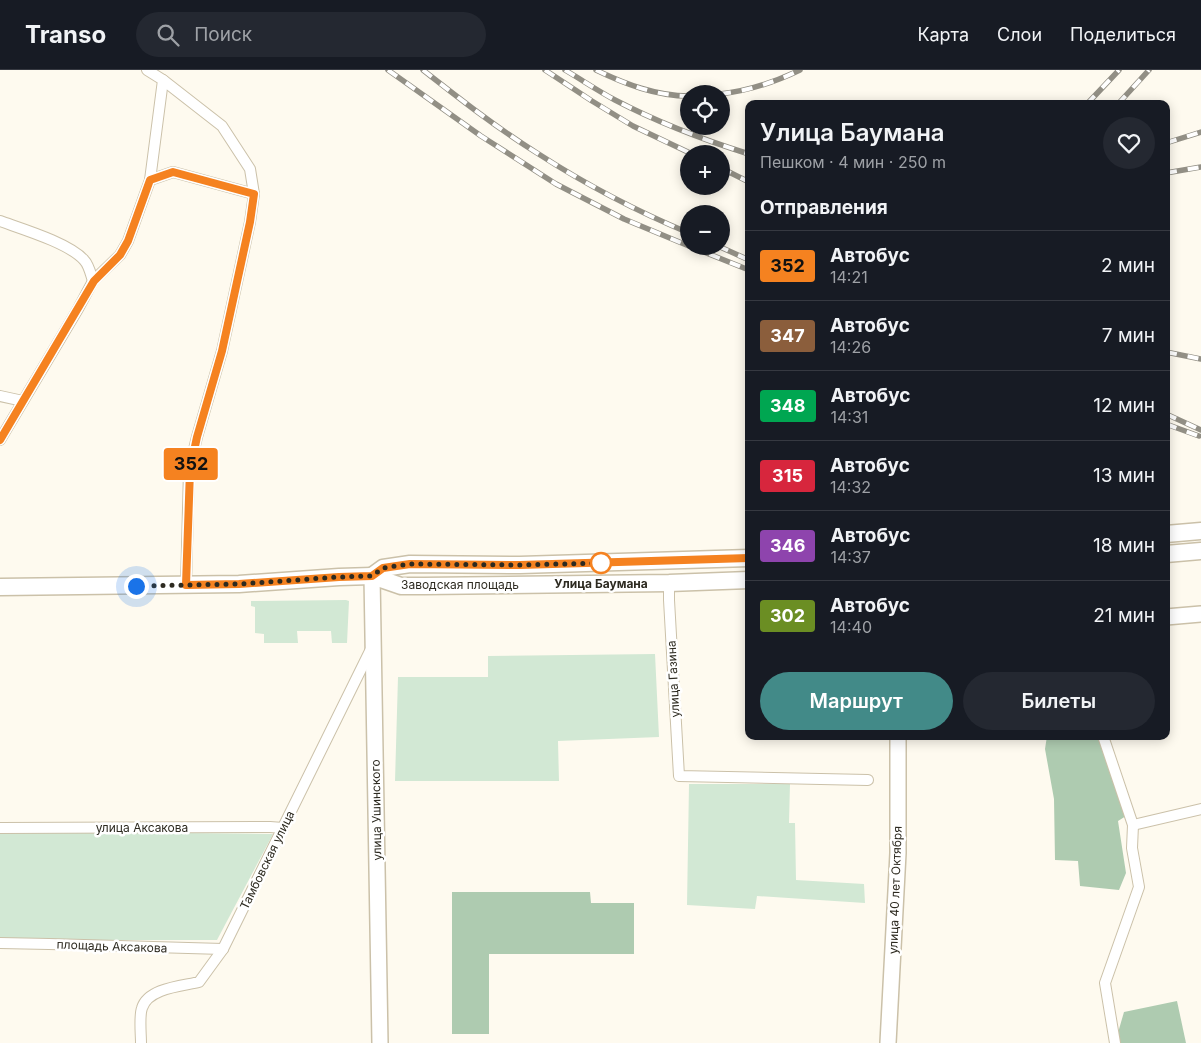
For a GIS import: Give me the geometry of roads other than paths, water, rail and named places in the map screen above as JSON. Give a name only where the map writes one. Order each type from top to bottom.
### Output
[{"type":"main road","points":[[1170,534],[1201,532]]},
{"type":"main road","points":[[1170,554],[1201,552]]},
{"type":"main road","name":"Заводская площадь","points":[[372,576],[383,568],[410,564],[520,565],[745,558]]},
{"type":"main road","points":[[0,587],[239,584],[372,576]]},
{"type":"main road","name":"Заводская площадь","points":[[372,576],[401,586],[669,583],[745,580]]},
{"type":"street","points":[[147,70],[163,80],[222,126],[250,169],[254,194],[250,222],[222,351],[197,437],[190,470],[186,585]]},
{"type":"street","points":[[0,440],[94,281],[120,255],[128,241],[150,180],[163,80]]},
{"type":"street","points":[[150,180],[173,172],[254,194]]},
{"type":"street","points":[[0,221],[56,242],[71,250],[86,261],[94,281]]},
{"type":"street","points":[[0,396],[23,401]]},
{"type":"street","name":"улица Ушинского","points":[[372,576],[380,1043]]},
{"type":"street","name":"улица Газина","points":[[669,583],[679,776],[868,780]]},
{"type":"street","points":[[1170,617],[1201,614]]},
{"type":"street","name":"Тамбовская улица","points":[[141,1043],[141,1009],[146,1000],[159,991],[199,982],[223,950],[373,644]]},
{"type":"street","name":"улица 40 лет Октября","points":[[888,1043],[898,853],[898,740]]},
{"type":"street","points":[[1104,740],[1133,825],[1132,848],[1139,887],[1105,983],[1115,1043]]},
{"type":"street","points":[[1133,825],[1201,809]]},
{"type":"street","name":"улица Аксакова","points":[[0,828],[283,828]]},
{"type":"street","name":"площадь Аксакова","points":[[0,944],[58,944],[223,950]]},
{"type":"railway","points":[[388,70],[481,136],[556,184],[624,219],[680,242]]},
{"type":"railway","points":[[423,70],[493,123],[555,164],[630,206],[680,229]]},
{"type":"railway","points":[[545,70],[633,126],[680,148]]},
{"type":"railway","points":[[565,70],[609,97],[647,116],[698,137],[745,153]]},
{"type":"railway","points":[[596,70],[641,88],[665,94],[680,95]]},
{"type":"railway","points":[[730,93],[761,85],[800,70]]},
{"type":"railway","points":[[1091,100],[1119,70]]},
{"type":"railway","points":[[1122,100],[1149,70]]},
{"type":"railway","points":[[1170,142],[1201,132]]},
{"type":"railway","points":[[1170,172],[1201,167]]},
{"type":"railway","points":[[730,172],[745,180]]},
{"type":"railway","points":[[730,251],[745,258]]},
{"type":"railway","points":[[712,255],[745,268]]},
{"type":"railway","points":[[1170,353],[1201,359]]},
{"type":"railway","points":[[1170,416],[1201,430]]},
{"type":"railway","points":[[1170,425],[1199,436]]},
{"type":"place","name":"Улица Баумана","points":[[601,563]]}]
